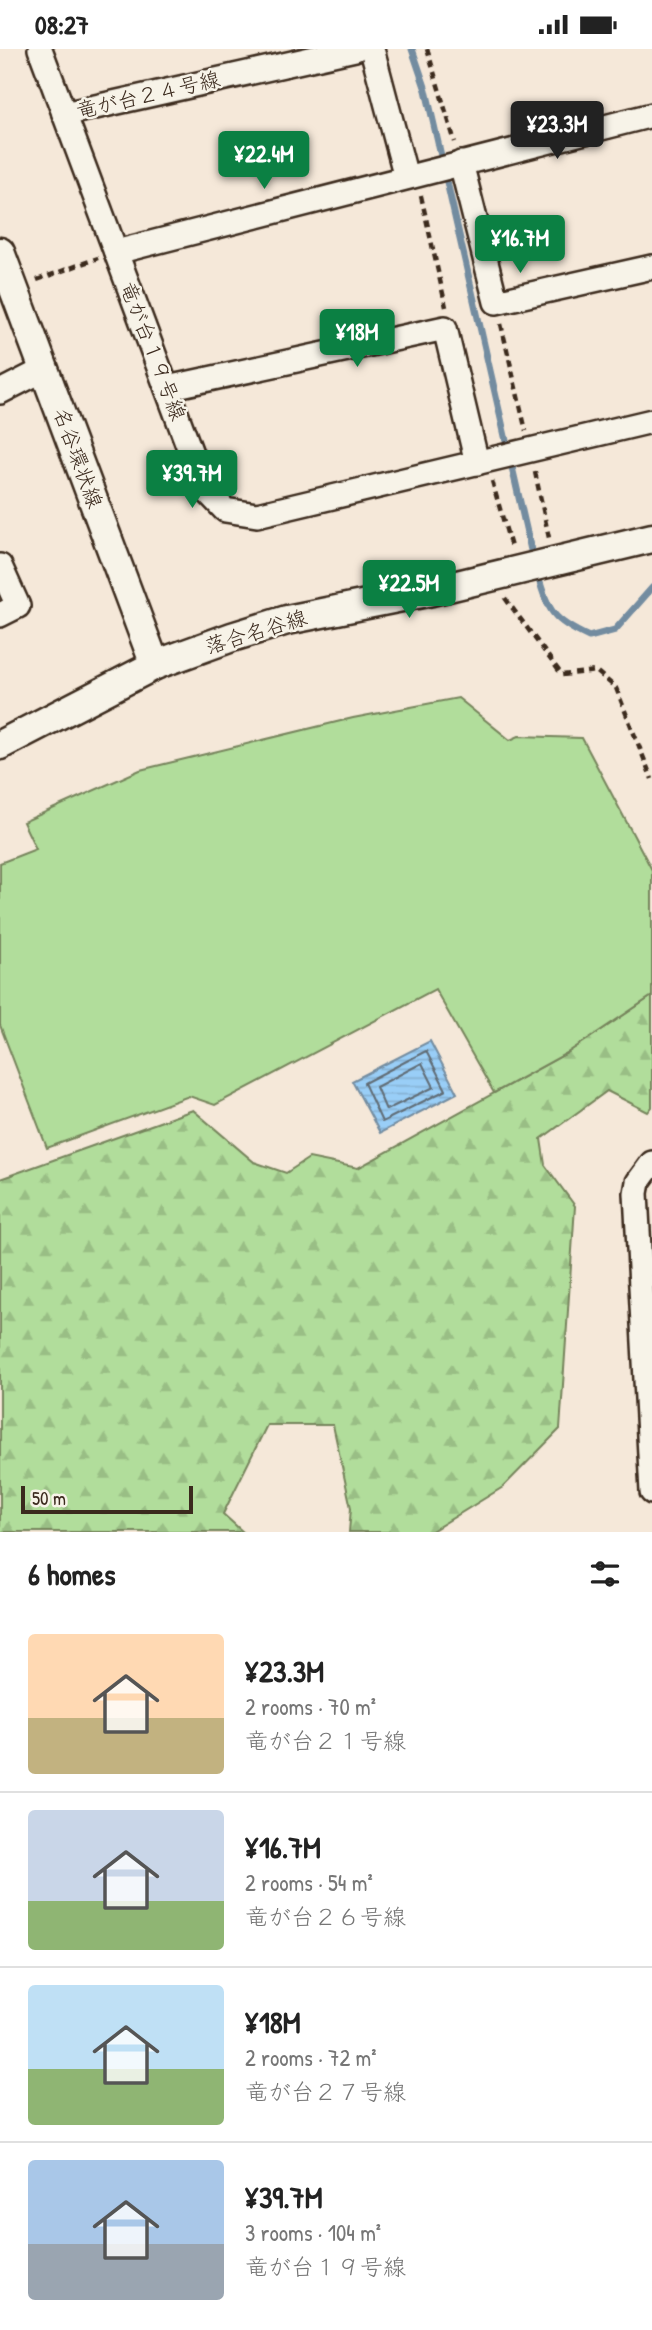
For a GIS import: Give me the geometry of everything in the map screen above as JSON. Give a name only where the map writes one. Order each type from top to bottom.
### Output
[{"type":"street","name":"竜が台１９号線","points":[[40,49],[204,488],[225,510],[240,515],[257,515],[652,421]]},
{"type":"street","name":"竜が台２４号線","points":[[64,114],[355,49]]},
{"type":"street","points":[[372,49],[414,176]]},
{"type":"street","points":[[116,252],[652,115]]},
{"type":"street","points":[[456,165],[496,302],[652,267]]},
{"type":"street","name":"名谷環状線","points":[[0,252],[155,665]]},
{"type":"street","points":[[167,388],[445,328],[477,463]]},
{"type":"street","points":[[0,392],[45,369]]},
{"type":"street","name":"落合名谷線","points":[[0,745],[155,665],[287,620],[432,591],[652,538]]},
{"type":"street","points":[[0,566],[18,606],[0,615]]},
{"type":"street","points":[[652,1163],[638,1182],[636,1193],[645,1230],[652,1492]]},
{"type":"path","points":[[427,49],[456,165]]},
{"type":"path","points":[[414,176],[447,310],[445,328]]},
{"type":"path","points":[[36,280],[116,252]]},
{"type":"path","points":[[496,302],[526,433]]},
{"type":"path","points":[[477,463],[491,476],[511,547]]},
{"type":"path","points":[[533,464],[550,539]]},
{"type":"path","points":[[505,598],[562,675],[596,671],[616,688],[652,779]]},
{"type":"green space","points":[[458,698],[510,740],[519,736],[582,738],[652,870],[652,996],[567,1053],[494,1093],[435,989],[215,1105],[189,1096],[47,1148],[0,1025],[0,863],[36,849],[23,822],[140,770],[353,718]]},
{"type":"green space","points":[[652,996],[652,1107],[648,1112],[607,1091],[541,1139],[545,1165],[575,1206],[560,1429],[503,1487],[430,1532],[349,1532],[351,1508],[333,1425],[267,1425],[223,1514],[243,1532],[0,1532],[0,1179],[193,1110],[254,1162],[286,1173],[309,1158],[358,1168],[567,1053]]},
{"type":"water","points":[[430,1041],[457,1093],[380,1133],[352,1081]]},
{"type":"waterway","points":[[412,49],[426,90],[533,559]]},
{"type":"waterway","points":[[536,570],[553,612],[566,625],[589,637],[615,630],[652,588]]}]
